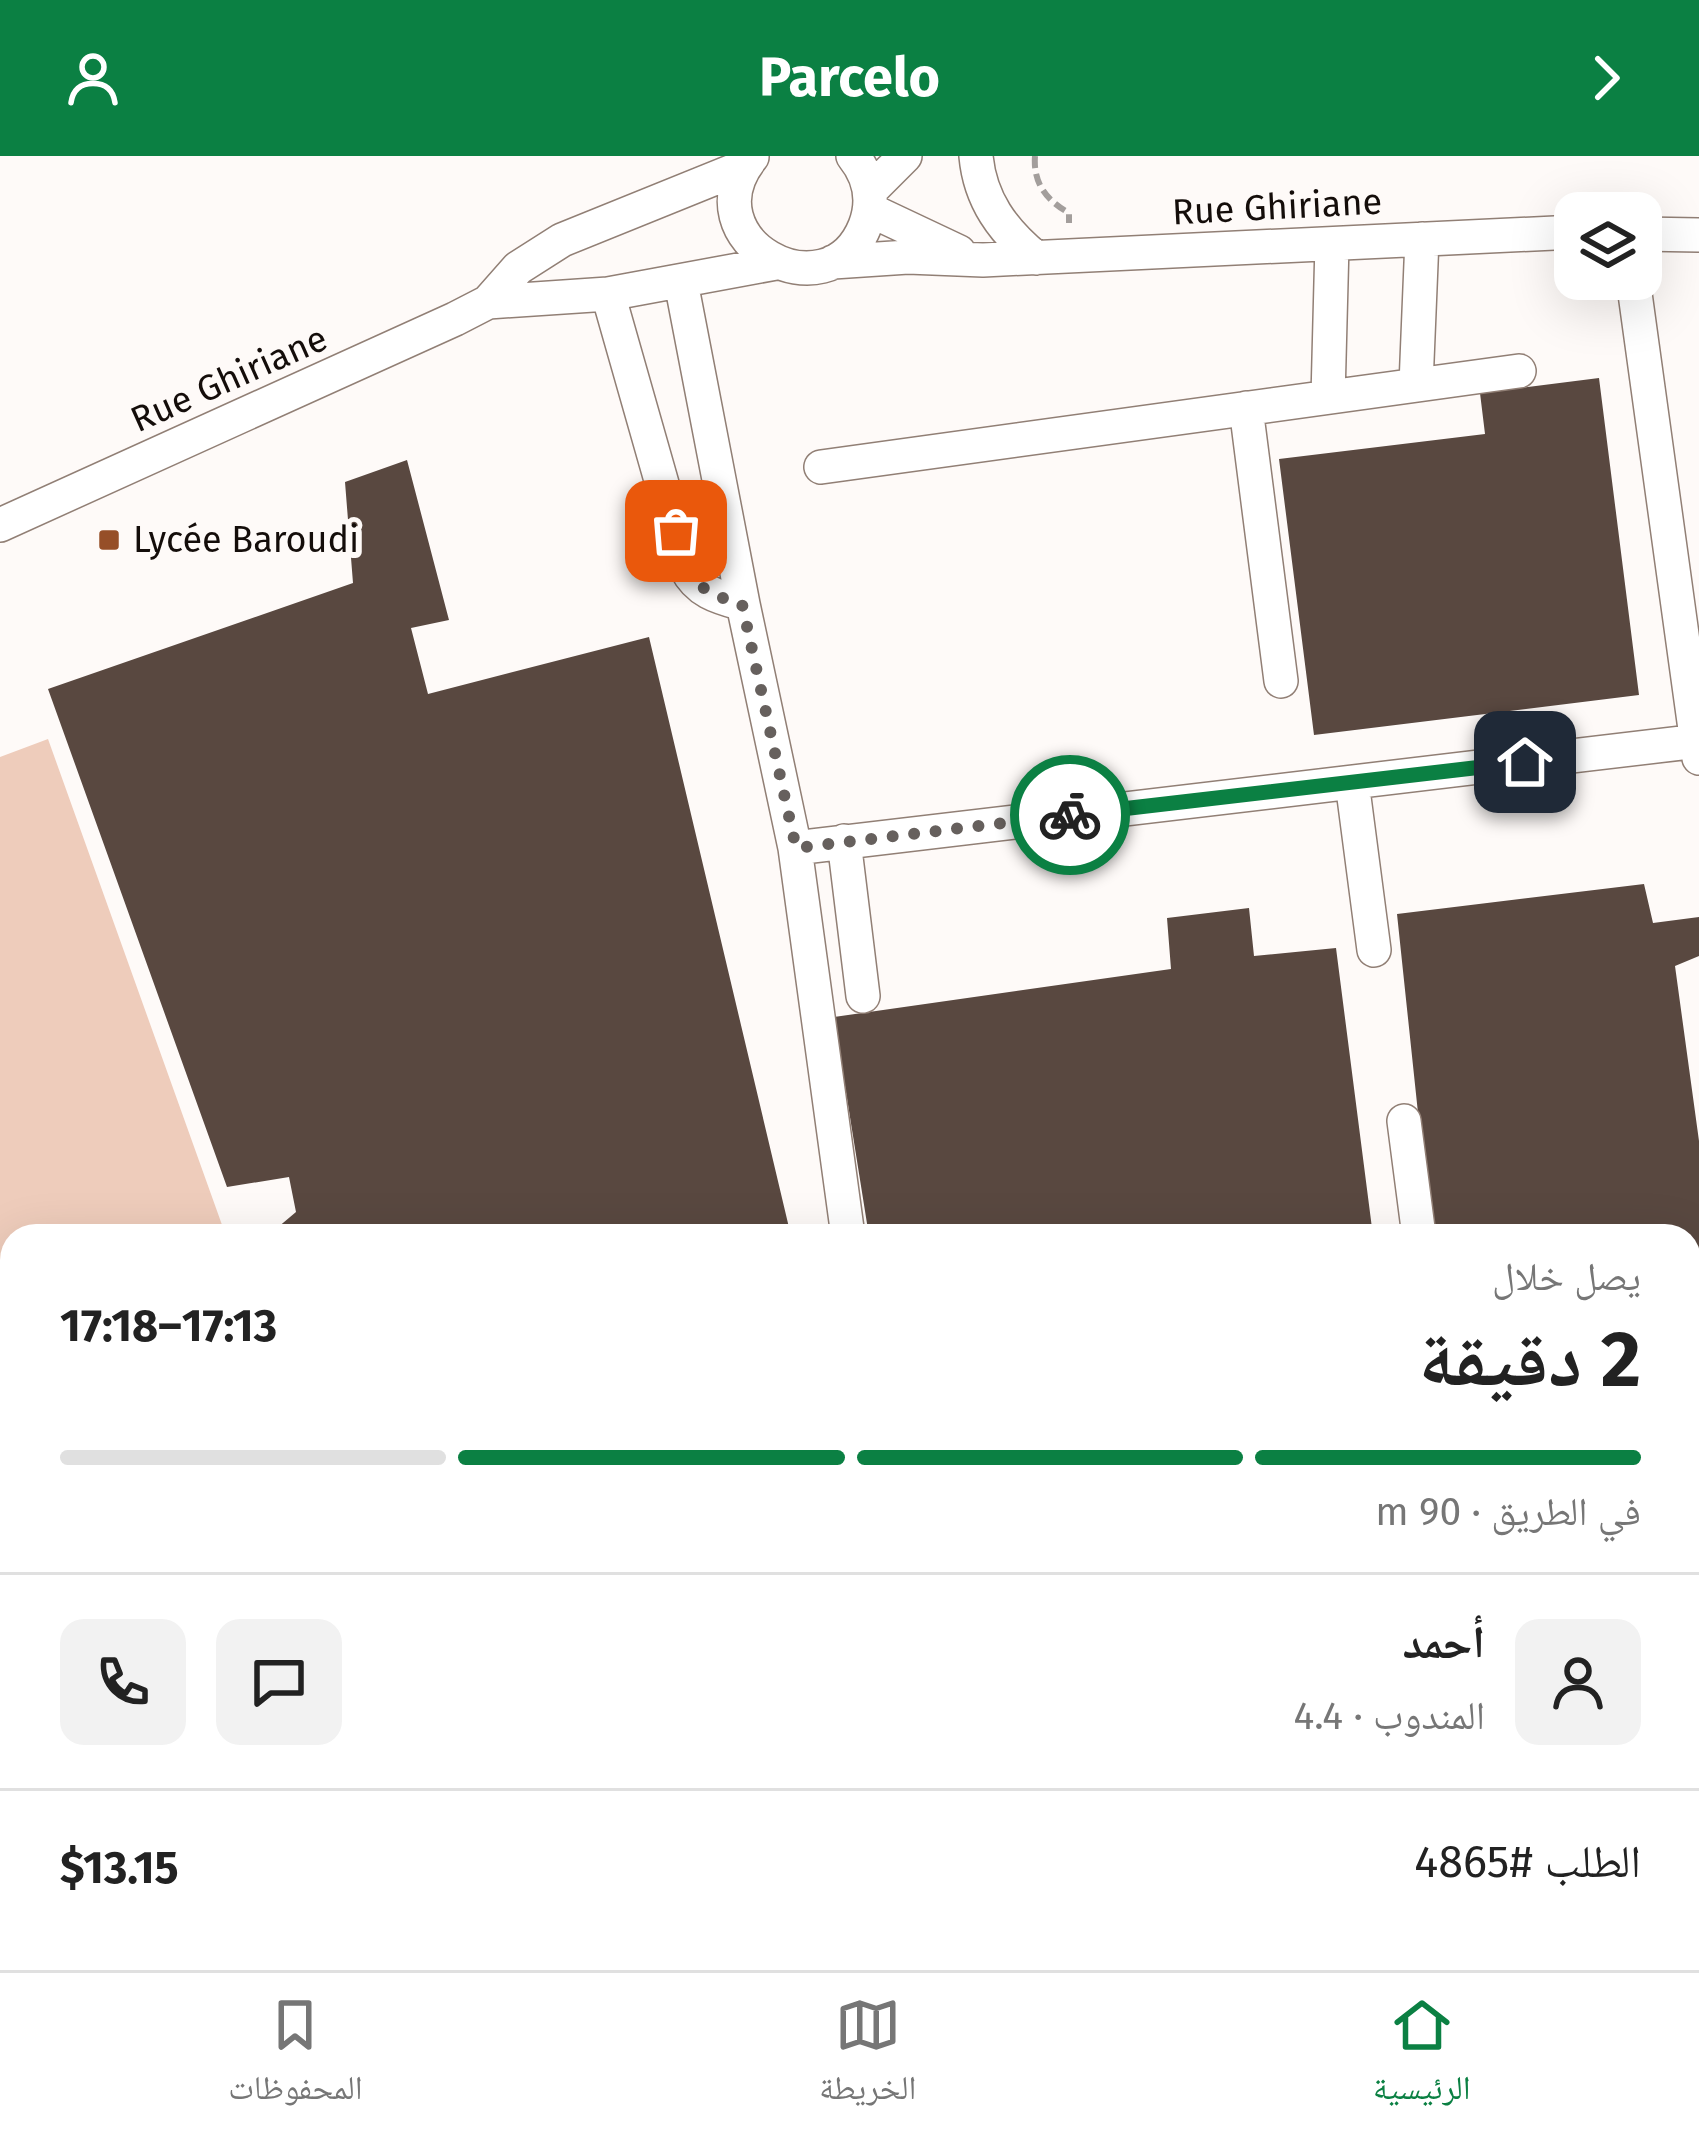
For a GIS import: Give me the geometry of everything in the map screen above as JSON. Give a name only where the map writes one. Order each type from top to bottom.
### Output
[{"type":"street","points":[[853,156],[870,201]]},
{"type":"street","points":[[833,262],[851,249],[870,201],[904,156]]},
{"type":"street","points":[[976,156],[985,196],[998,220],[1052,257]]},
{"type":"street","points":[[749,161],[737,184],[738,221],[760,253],[776,263]]},
{"type":"street","name":"Rue Ghiriane","points":[[488,302],[518,268],[562,240],[749,161]]},
{"type":"street","name":"Rue Ghiriane","points":[[870,201],[923,237],[983,260]]},
{"type":"street","name":"Rue Ghiriane","points":[[0,525],[488,302],[608,294],[776,263],[795,268],[908,257],[983,260],[1554,233]]},
{"type":"street","points":[[1662,234],[1699,235]]},
{"type":"street","points":[[1416,385],[1422,239]]},
{"type":"street","points":[[1328,397],[1331,244]]},
{"type":"street","points":[[682,282],[742,604],[796,848],[846,1224]]},
{"type":"street","points":[[608,294],[686,568],[699,587],[742,604]]},
{"type":"street","points":[[796,848],[1352,782],[1698,747],[1685,553],[1638,300]]},
{"type":"street","points":[[821,467],[1519,370]]},
{"type":"street","points":[[1246,408],[1281,681]]},
{"type":"street","points":[[1352,782],[1374,950]]},
{"type":"street","points":[[844,841],[863,996]]},
{"type":"street","points":[[1404,1121],[1417,1224]]},
{"type":"path","points":[[1035,156],[1045,194],[1069,213],[1052,257]]},
{"type":"shaded area","points":[[48,739],[222,1224],[0,1224],[0,757]]},
{"type":"building","points":[[1599,378],[1639,695],[1314,735],[1279,459],[1485,434],[1480,393]]},
{"type":"building","points":[[407,460],[449,620],[411,628],[428,694],[649,637],[788,1224],[282,1224],[296,1212],[289,1177],[227,1187],[48,689],[353,583],[345,482]]},
{"type":"building","points":[[1644,884],[1653,923],[1699,917],[1699,956],[1675,966],[1699,1141],[1699,1224],[1430,1224],[1397,914]]},
{"type":"building","points":[[1249,908],[1254,956],[1336,948],[1371,1224],[867,1224],[834,1017],[1171,969],[1167,918]]},
{"type":"way so far","points":[[676,531],[686,568],[699,587],[742,604],[796,848],[1070,815]]},
{"type":"place","name":"Lycée Baroudi","points":[[109,540]]},
{"type":"route","points":[[1070,815],[1525,762]]}]
